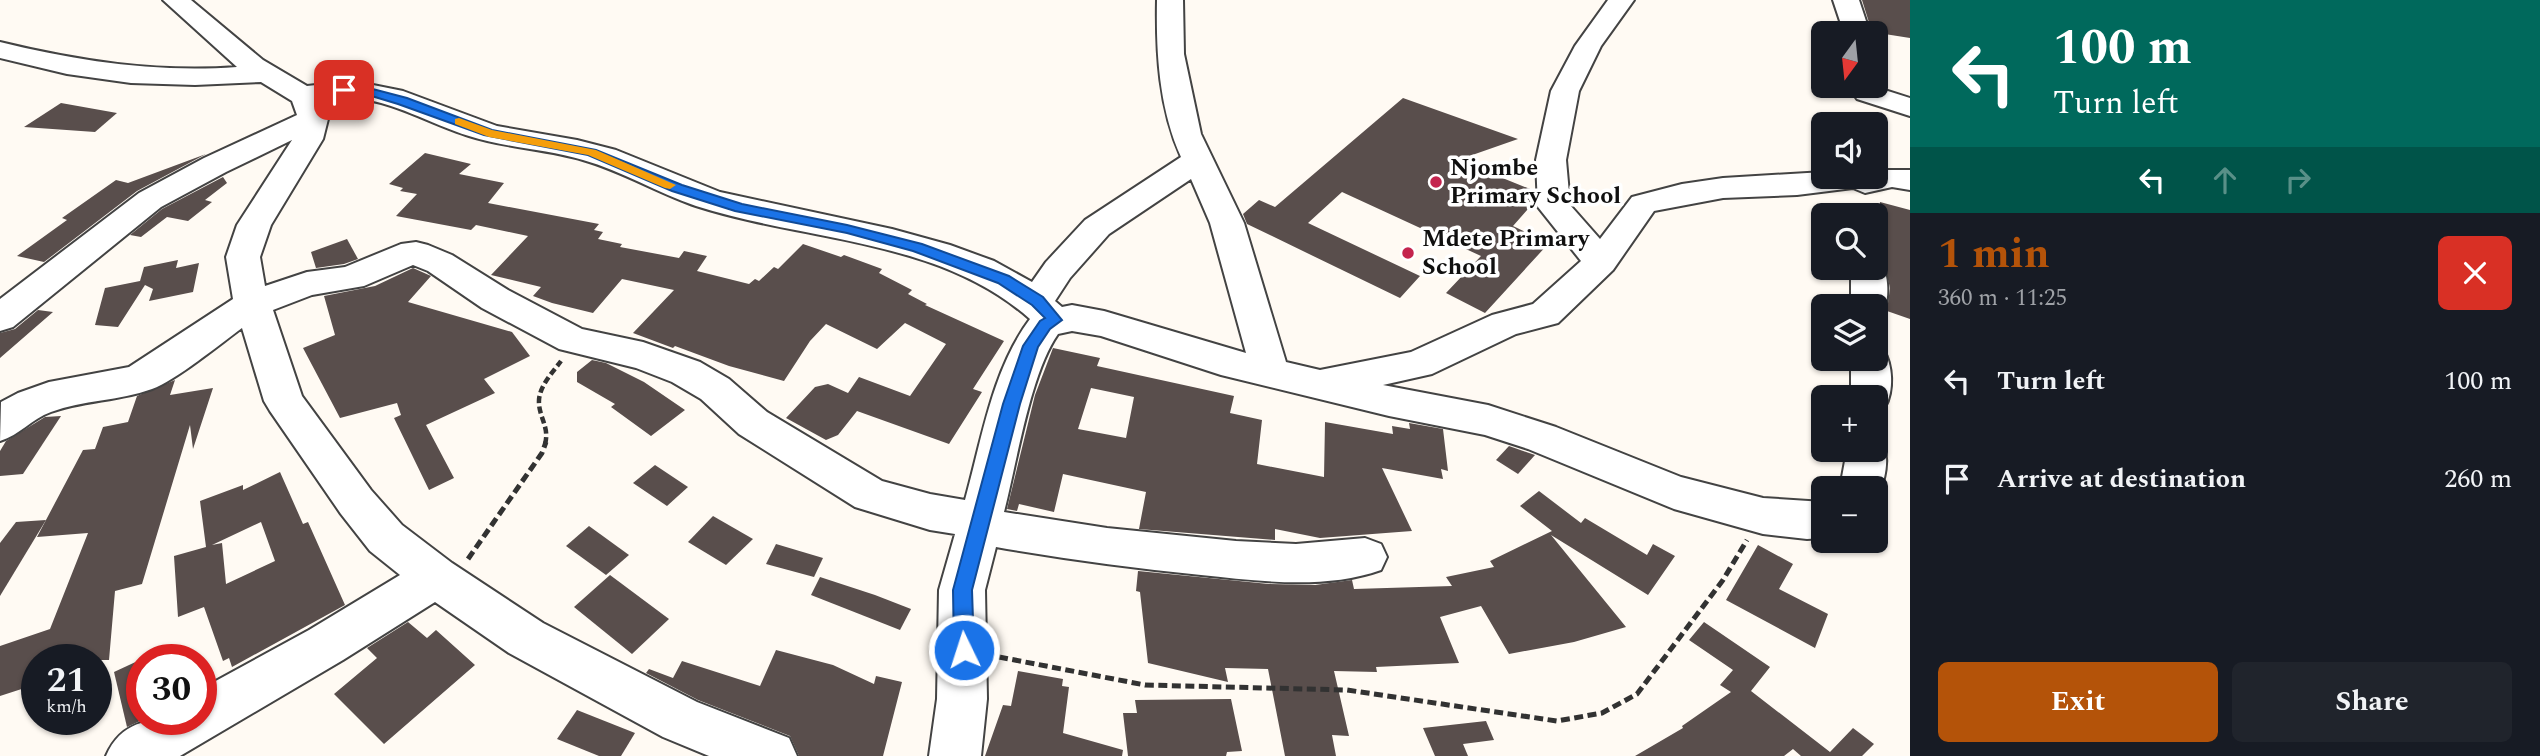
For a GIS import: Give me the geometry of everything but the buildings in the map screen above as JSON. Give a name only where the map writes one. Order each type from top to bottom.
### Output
[{"type":"street","points":[[176,0],[253,66],[308,107],[309,139],[254,225],[243,257],[252,304],[284,401],[356,502],[386,538],[442,581],[526,638],[681,720],[771,756]]},
{"type":"street","points":[[1170,0],[1170,54],[1186,134],[1227,223],[1270,372]]},
{"type":"street","points":[[1601,262],[1554,207],[1551,160],[1565,91],[1588,46],[1621,0]]},
{"type":"street","points":[[1846,0],[1853,21]]},
{"type":"street","points":[[0,50],[120,76],[188,79],[264,72]]},
{"type":"street","points":[[0,318],[150,200],[215,165],[308,107],[344,90],[365,91],[414,105],[489,133],[591,152],[677,188],[740,208],[847,229],[918,247],[994,276],[1046,310],[1072,318],[1104,324],[1221,361],[1389,401],[1489,420],[1542,438],[1674,492],[1762,516],[1811,521]]},
{"type":"street","points":[[1887,98],[1910,107]]},
{"type":"street","points":[[955,756],[962,699],[962,590],[1018,380],[1030,346],[1045,325],[1046,310],[1058,270],[1097,227],[1198,160]]},
{"type":"street","points":[[1888,178],[1910,180]]},
{"type":"street","points":[[1318,384],[1419,364],[1505,324],[1545,314],[1601,262],[1643,204],[1682,194],[1723,188],[1811,184]]},
{"type":"street","points":[[0,426],[35,399],[124,384],[142,378],[252,304],[307,284],[352,278],[401,255],[416,253],[454,272],[495,299],[576,341],[643,356],[686,372],[715,389],[752,423],[870,495],[979,523],[1107,547],[1296,563],[1365,557]]},
{"type":"street","points":[[171,737],[336,639],[442,581]]},
{"type":"path","points":[[442,581],[494,524],[542,453],[548,434],[539,401],[544,385],[576,341]]},
{"type":"path","points":[[964,650],[1145,685],[1347,690],[1557,721],[1602,713],[1637,694],[1723,580],[1762,516]]},
{"type":"slow traffic","points":[[459,122],[489,133],[591,152],[670,185]]},
{"type":"place","name":"Njombe Primary School","points":[[1436,182]]},
{"type":"place","name":"Mdete Primary School","points":[[1408,253]]},
{"type":"route","points":[[344,90],[365,91],[403,101],[477,130],[591,152],[677,188],[740,208],[876,235],[918,247],[976,267],[1004,280],[1037,301],[1055,320],[1045,325],[1030,346],[1018,380],[962,590],[964,650]]}]
